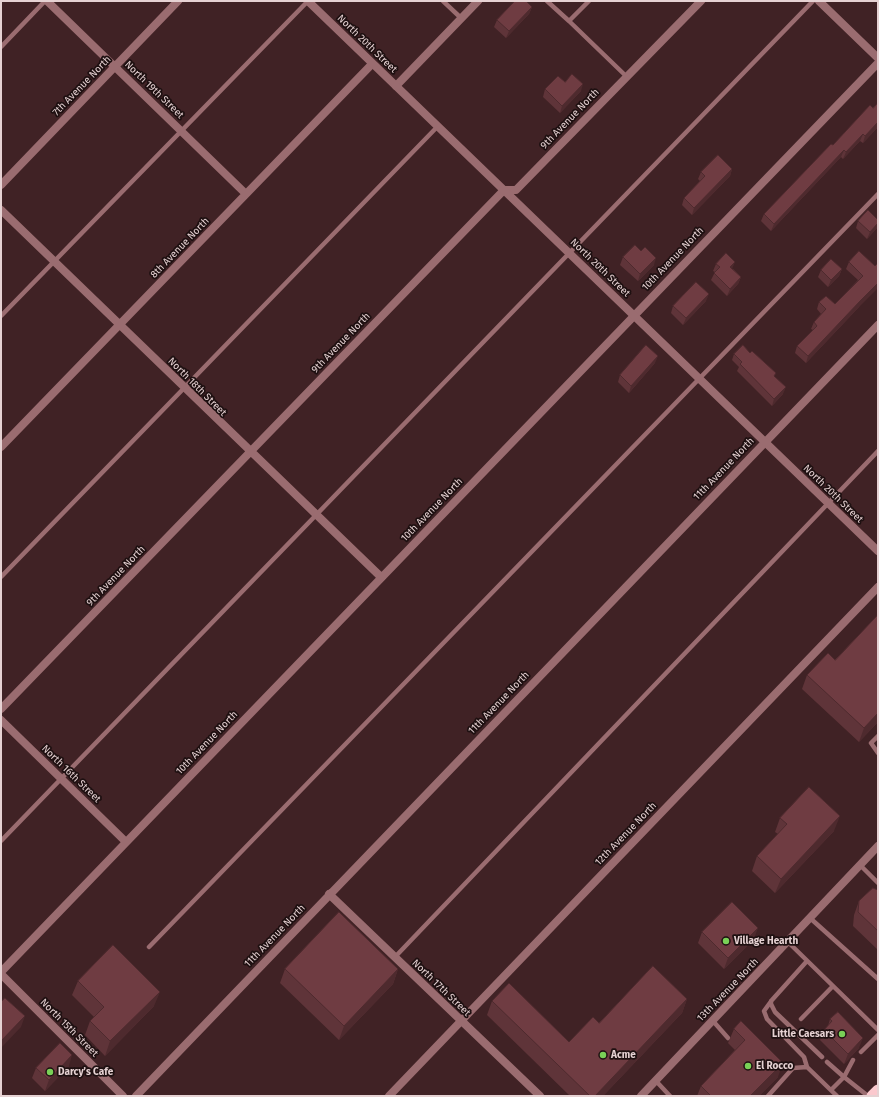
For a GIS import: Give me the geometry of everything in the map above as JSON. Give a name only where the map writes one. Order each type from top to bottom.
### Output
[{"type":"highway","points":[[872,1096],[878,1090]]},
{"type":"street","name":"North 19th Street","points":[[46,1],[246,194]]},
{"type":"street","name":"7th Avenue North","points":[[1,185],[178,1]]},
{"type":"street","name":"North 20th Street","points":[[308,1],[878,551]]},
{"type":"street","points":[[396,86],[478,1]]},
{"type":"street","name":"9th Avenue North","points":[[1,709],[504,190],[516,190],[701,1]]},
{"type":"street","points":[[819,1],[878,58]]},
{"type":"street","name":"10th Avenue North","points":[[1,973],[878,63]]},
{"type":"street","name":"8th Avenue North","points":[[1,446],[372,64]]},
{"type":"street","name":"North 18th Street","points":[[1,210],[120,324],[249,452],[381,578]]},
{"type":"street","name":"11th Avenue North","points":[[136,1096],[878,325]]},
{"type":"street","name":"12th Avenue North","points":[[389,1096],[878,587]]},
{"type":"street","name":"North 16th Street","points":[[1,720],[126,842]]},
{"type":"street","name":"13th Avenue North","points":[[641,1096],[878,846]]},
{"type":"street","name":"North 17th Street","points":[[330,894],[540,1096]]},
{"type":"street","name":"North 15th Street","points":[[1,973],[123,1096]]},
{"type":"lane","points":[[1,47],[46,1]]},
{"type":"lane","points":[[1,316],[308,1]]},
{"type":"lane","points":[[443,1],[461,18]]},
{"type":"lane","points":[[547,1],[626,76]]},
{"type":"lane","points":[[569,21],[589,1]]},
{"type":"lane","points":[[1,841],[813,1]]},
{"type":"lane","points":[[1,577],[438,126]]},
{"type":"lane","points":[[150,947],[878,194]]},
{"type":"lane","points":[[395,957],[878,451]]},
{"type":"lane","points":[[878,736],[871,743],[878,753]]},
{"type":"lane","points":[[860,865],[878,883]]},
{"type":"lane","points":[[810,918],[878,980]]},
{"type":"lane","points":[[788,942],[878,1030]]},
{"type":"lane","points":[[807,961],[764,1011],[767,1019],[804,1056],[807,1067],[837,1096]]},
{"type":"lane","points":[[801,1019],[833,986]]},
{"type":"lane","points":[[772,1000],[771,1004],[775,1012],[822,1057]]},
{"type":"lane","points":[[713,1021],[728,1038]]},
{"type":"lane","points":[[861,1052],[878,1035]]},
{"type":"lane","points":[[831,1090],[844,1077],[853,1060]]},
{"type":"lane","points":[[827,1062],[868,1096]]},
{"type":"lane","points":[[768,1096],[793,1068],[807,1067]]},
{"type":"lane","points":[[656,1081],[670,1096]]},
{"type":"building","points":[[515,1],[526,1],[532,7],[509,31],[497,20]]},
{"type":"building","points":[[572,74],[583,84],[562,106],[545,89],[558,76],[565,82]]},
{"type":"building","points":[[878,103],[878,122],[865,136],[863,134],[846,152],[844,150],[774,224],[764,214],[831,144],[833,145],[870,105],[873,108]]},
{"type":"building","points":[[718,155],[732,169],[694,208],[684,198],[705,176],[701,172]]},
{"type":"building","points":[[868,210],[878,220],[878,223],[870,232],[858,221]]},
{"type":"building","points":[[635,245],[641,251],[645,247],[656,258],[640,274],[623,257]]},
{"type":"building","points":[[859,251],[875,266],[878,263],[878,283],[808,356],[797,346],[817,326],[814,322],[826,309],[819,302],[826,296],[835,304],[863,276],[849,262]]},
{"type":"building","points":[[726,253],[735,262],[730,267],[741,277],[730,289],[714,273],[720,267],[716,264]]},
{"type":"building","points":[[831,259],[842,269],[831,280],[821,270]]},
{"type":"building","points":[[696,282],[709,294],[686,318],[673,306]]},
{"type":"building","points":[[646,345],[658,356],[631,386],[620,375]]},
{"type":"building","points":[[743,345],[750,353],[752,351],[776,373],[774,376],[786,387],[774,399],[740,364],[742,362],[734,354]]},
{"type":"building","points":[[878,615],[878,713],[864,728],[807,675],[828,653],[835,660]]},
{"type":"building","points":[[809,787],[840,816],[781,879],[757,856],[787,824],[780,818]]},
{"type":"building","points":[[873,888],[878,890],[878,931],[858,912],[859,901]]},
{"type":"building","name":"Village Hearth","points":[[732,902],[758,928],[728,958],[702,932]]},
{"type":"building","points":[[339,912],[398,969],[344,1026],[285,969]]},
{"type":"building","points":[[113,945],[160,992],[110,1041],[90,1021],[104,1007],[78,981]]},
{"type":"building","name":"Acme","points":[[653,966],[687,999],[595,1096],[590,1096],[492,1001],[509,983],[569,1042],[593,1017],[599,1023]]},
{"type":"building","points":[[5,998],[25,1016],[1,1041],[1,1002]]},
{"type":"building","points":[[838,1012],[863,1038],[848,1054],[824,1030],[832,1021],[830,1019]]},
{"type":"building","name":"El Rocco","points":[[741,1021],[783,1063],[750,1096],[711,1096],[701,1086],[745,1040],[734,1029]]},
{"type":"building","points":[[60,1043],[72,1055],[49,1080],[36,1068]]},
{"type":"place","name":"Village Hearth","points":[[726,941]]},
{"type":"place","name":"Little Caesars","points":[[842,1034]]},
{"type":"place","name":"Acme","points":[[603,1055]]},
{"type":"place","name":"El Rocco","points":[[748,1066]]},
{"type":"place","name":"Darcy’s Cafe","points":[[50,1072]]}]
